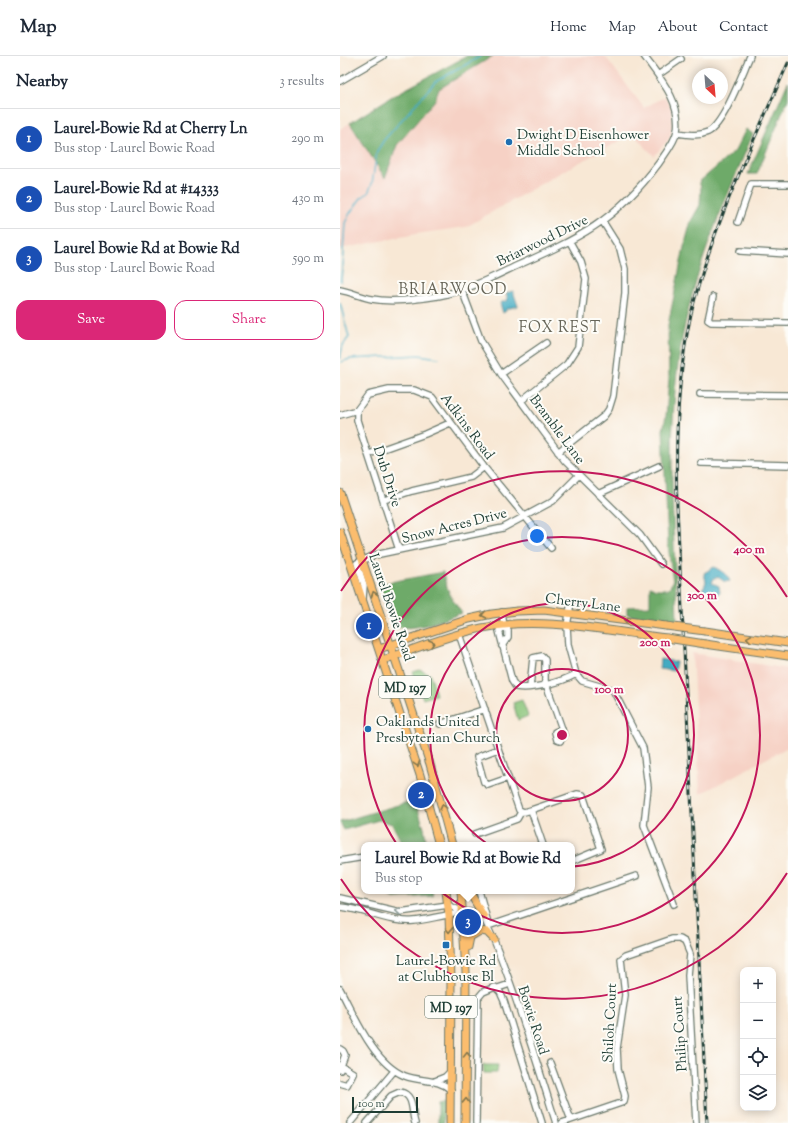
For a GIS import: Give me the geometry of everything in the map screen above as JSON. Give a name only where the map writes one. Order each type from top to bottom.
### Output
[{"type":"main road","name":"Laurel Bowie Road","points":[[340,493],[435,780],[451,842]]},
{"type":"main road","name":"Laurel Bowie Road","points":[[340,532],[363,598],[420,775],[438,842]]},
{"type":"main road","name":"Cherry Lane","points":[[379,649],[469,619],[502,612],[535,610],[569,613],[788,643]]},
{"type":"main road","name":"Cherry Lane","points":[[383,660],[459,634],[482,628],[536,624],[567,626],[667,638],[788,656]]},
{"type":"main road","name":"MD 197","points":[[446,894],[449,916],[451,1072],[450,1123]]},
{"type":"main road","name":"MD 197","points":[[460,894],[463,912],[466,972],[467,1054],[465,1123]]},
{"type":"main road","points":[[471,894],[484,917]]},
{"type":"main road","points":[[466,972],[469,965],[468,946],[470,937],[482,930],[487,932],[494,939]]},
{"type":"street","points":[[340,80],[383,56]]},
{"type":"street","points":[[644,56],[658,75],[674,104],[677,118],[677,133],[699,135],[716,126],[723,116],[750,56]]},
{"type":"street","points":[[658,75],[681,59]]},
{"type":"street","name":"Briarwood Drive","points":[[340,290],[382,300],[438,296],[462,290],[570,242],[603,222],[627,201],[646,181],[677,133]]},
{"type":"street","points":[[738,222],[751,184],[788,184]]},
{"type":"street","points":[[558,452],[604,416],[611,405],[626,282],[622,254],[603,222]]},
{"type":"street","points":[[521,401],[567,364],[578,347],[586,283],[584,270],[570,242]]},
{"type":"street","points":[[740,251],[788,254]]},
{"type":"street","name":"Bramble Lane","points":[[462,290],[481,341],[501,374],[558,452],[578,476],[640,535],[661,564]]},
{"type":"street","points":[[713,297],[708,320],[711,322],[788,323]]},
{"type":"street","points":[[501,374],[546,343]]},
{"type":"street","name":"Adkins Road","points":[[356,410],[368,395],[389,390],[408,389],[420,391],[432,397],[484,467],[551,548]]},
{"type":"street","points":[[700,394],[788,395]]},
{"type":"street","points":[[340,415],[356,410]]},
{"type":"street","name":"Dub Drive","points":[[356,410],[357,420],[400,550]]},
{"type":"street","points":[[368,454],[425,434],[450,423]]},
{"type":"street","points":[[701,463],[788,465]]},
{"type":"street","points":[[598,494],[659,466]]},
{"type":"street","points":[[384,500],[412,491],[471,477],[484,467]]},
{"type":"street","name":"Snow Acres Drive","points":[[362,559],[499,529],[526,517],[553,502],[578,476]]},
{"type":"street","points":[[362,559],[357,563],[364,585],[363,598]]},
{"type":"street","points":[[572,602],[567,626],[569,649],[576,674],[582,681],[613,690],[642,744],[648,787],[644,826],[674,904]]},
{"type":"street","points":[[502,612],[504,626],[508,630],[502,646],[514,684],[518,687],[530,687],[565,680],[576,674]]},
{"type":"street","points":[[459,634],[520,812],[519,818],[476,834]]},
{"type":"street","points":[[530,687],[533,660],[535,656],[544,657],[546,684],[562,729]]},
{"type":"street","points":[[440,724],[485,709]]},
{"type":"street","points":[[498,749],[478,757],[484,782],[488,785],[508,778]]},
{"type":"street","points":[[520,812],[577,794],[583,795],[601,849],[575,860]]},
{"type":"street","points":[[530,810],[542,842]]},
{"type":"street","points":[[340,861],[361,858]]},
{"type":"street","points":[[488,926],[636,876]]},
{"type":"street","name":"Bowie Road","points":[[480,894],[489,920],[488,926]]},
{"type":"street","points":[[340,898],[400,912],[448,905],[463,912]]},
{"type":"street","points":[[340,907],[359,910],[379,918],[402,922],[449,916],[463,912],[475,912],[484,917]]},
{"type":"street","name":"Bowie Road","points":[[484,917],[494,939],[510,984],[556,1123]]},
{"type":"street","name":"Shiloh Court","points":[[571,1120],[620,1105],[623,1103],[625,1098],[618,1069],[617,1048],[625,995],[620,962],[621,958],[672,939],[680,939],[687,944]]},
{"type":"street","name":"Philip Court","points":[[687,944],[690,954],[688,975],[696,1123]]},
{"type":"street","points":[[476,1123],[478,998],[483,992],[510,984]]},
{"type":"street","points":[[498,988],[504,1001],[542,1123]]},
{"type":"street","points":[[341,992],[375,1051],[386,1065],[394,1071],[412,1078],[435,1081],[445,1085],[451,1090]]},
{"type":"street","points":[[340,1049],[345,1052],[340,1067],[353,1073],[347,1085],[340,1083]]},
{"type":"street","points":[[550,1063],[571,1120],[562,1123]]},
{"type":"street","points":[[350,1123],[394,1071]]},
{"type":"street","points":[[435,1081],[445,1077],[451,1072]]},
{"type":"street","points":[[368,1123],[391,1096],[400,1092],[404,1093],[411,1102],[415,1123]]},
{"type":"street","points":[[538,1107],[550,1105]]},
{"type":"shaded area","name":"Dwight D Eisenhower Middle School","points":[[493,56],[605,56],[644,108],[665,96],[671,107],[673,125],[669,139],[654,156],[633,134],[565,170],[466,227],[416,234],[340,249],[340,129],[350,123],[385,178],[397,145],[435,100],[439,89]]},
{"type":"shaded area","points":[[692,653],[788,669],[788,747],[700,794]]},
{"type":"green space","points":[[467,56],[493,56],[439,89],[435,100],[397,145],[385,178],[350,123],[391,97]]},
{"type":"green space","points":[[788,82],[788,99],[757,174],[748,174]]},
{"type":"green space","points":[[746,129],[753,134],[714,228],[698,275],[685,324],[679,361],[674,397],[672,434],[677,620],[632,616],[627,614],[627,607],[650,606],[650,586],[656,589],[668,589],[673,582],[668,545],[663,430],[666,416],[669,378],[668,325],[684,247],[691,221],[700,205],[701,187],[699,182],[735,151]]},
{"type":"green space","points":[[443,572],[450,594],[462,613],[438,622],[421,626],[404,628],[396,627],[387,609],[380,584]]},
{"type":"green space","points":[[420,670],[431,675],[436,695],[423,699],[413,672]]},
{"type":"green space","points":[[522,700],[528,716],[518,720],[513,703]]},
{"type":"green space","points":[[415,800],[424,828],[426,842],[401,842],[392,824],[379,820],[344,830],[340,822]]},
{"type":"green space","points":[[386,894],[432,894],[432,896],[394,898]]},
{"type":"green space","points":[[483,1065],[498,1065],[497,1073],[484,1073]]},
{"type":"green space","points":[[444,1101],[444,1123],[438,1123],[438,1102]]},
{"type":"water","points":[[513,291],[518,306],[506,309],[503,313],[500,303],[508,300],[506,293]]},
{"type":"water","points":[[714,567],[725,573],[730,581],[725,582],[718,577],[714,578],[712,583],[719,586],[720,593],[711,595],[702,591],[706,582],[704,573]]},
{"type":"water","points":[[660,659],[676,662],[674,671],[659,669]]},
{"type":"waterway","points":[[341,281],[345,223],[361,198],[368,193],[372,184],[377,151],[384,140],[435,82],[481,56]]},
{"type":"waterway","points":[[340,303],[349,337],[343,345],[340,358]]},
{"type":"waterway","points":[[341,362],[350,359],[419,355],[439,358]]},
{"type":"railway","points":[[707,1123],[677,506],[676,457],[678,409],[686,338],[691,314],[710,249],[734,186],[788,63]]},
{"type":"place","name":"Dwight D Eisenhower Middle School","points":[[509,142]]},
{"type":"place","name":"Laurel-Bowie Rd at Cherry Ln","points":[[369,626]]},
{"type":"place","name":"Oaklands United Presbyterian Church","points":[[368,729]]},
{"type":"place","name":"Laurel-Bowie Rd at #14333","points":[[421,795]]},
{"type":"place","name":"Laurel Bowie Rd at Bowie Rd","points":[[468,922]]},
{"type":"place","name":"Laurel-Bowie Rd at Clubhouse Bl","points":[[446,945]]},
{"type":"district","name":"BRIARWOOD","points":[[453,289]]},
{"type":"district","name":"FOX REST","points":[[560,327]]}]
